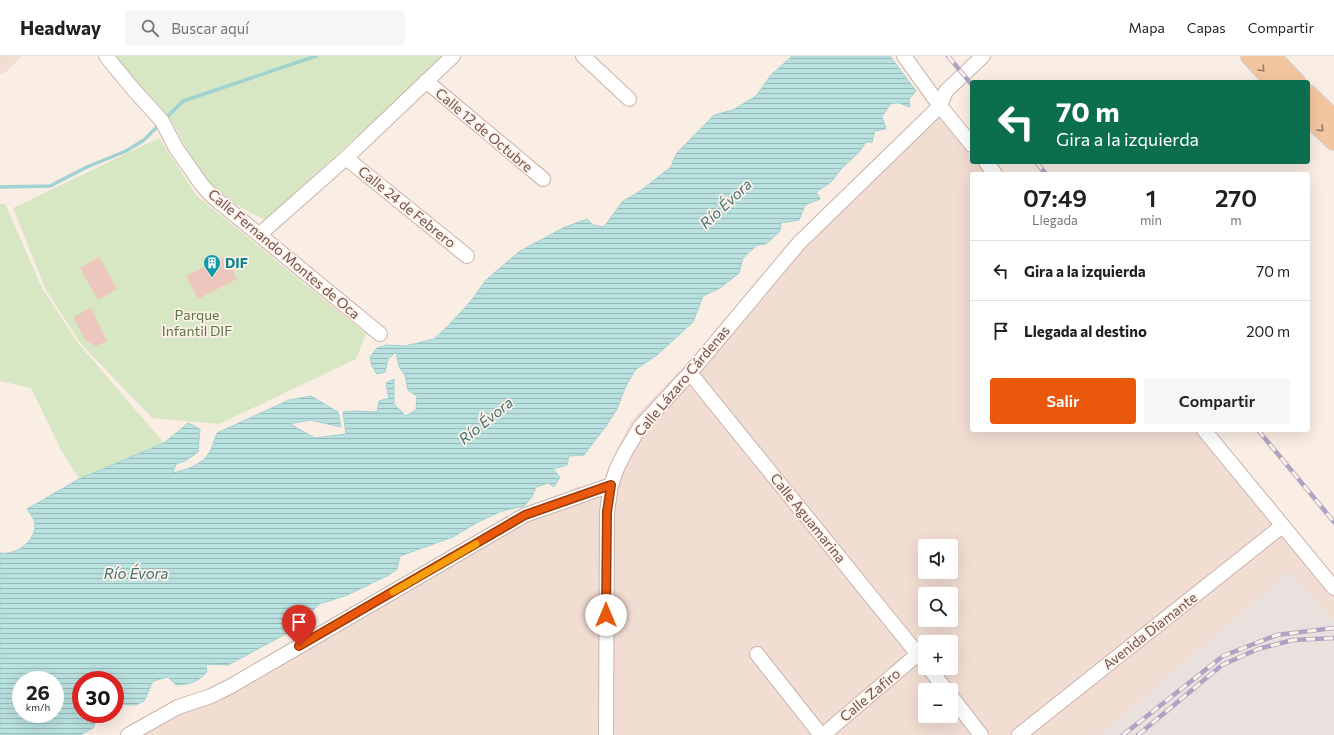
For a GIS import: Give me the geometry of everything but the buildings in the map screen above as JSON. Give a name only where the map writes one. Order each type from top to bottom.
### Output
[{"type":"main road","points":[[1250,56],[1272,80]]},
{"type":"main road","points":[[1274,58],[1294,80]]},
{"type":"main road","points":[[1310,96],[1334,119]]},
{"type":"main road","points":[[1310,118],[1334,142]]},
{"type":"street","name":"Calle Fernando Montes de Oca","points":[[106,56],[162,121],[176,148],[202,185],[212,196],[380,334]]},
{"type":"street","points":[[260,234],[346,158],[453,56]]},
{"type":"street","points":[[583,56],[629,99]]},
{"type":"street","points":[[904,56],[940,106],[970,143]]},
{"type":"street","name":"Calle Lázaro Cárdenas","points":[[606,735],[607,512],[611,485],[624,454],[640,427],[690,373],[799,243],[940,106],[946,91],[983,56]]},
{"type":"street","name":"Calle 12 de Octubre","points":[[426,81],[543,179]]},
{"type":"street","name":"Calle 24 de Febrero","points":[[346,158],[467,256]]},
{"type":"street","name":"Calle Aguamarina","points":[[690,373],[918,654]]},
{"type":"street","points":[[1206,432],[1334,588]]},
{"type":"street","points":[[128,735],[178,707],[211,696],[226,689],[525,515],[611,485]]},
{"type":"street","name":"Avenida Diamante","points":[[1019,735],[1282,526]]},
{"type":"street","points":[[757,654],[822,735]]},
{"type":"street","name":"Calle Zafiro","points":[[822,735],[918,662]]},
{"type":"street","points":[[934,675],[941,683]]},
{"type":"street","points":[[958,705],[981,735]]},
{"type":"shaded area","points":[[0,56],[22,56],[7,71],[0,75]]},
{"type":"shaded area","points":[[933,110],[970,154],[970,164],[979,164],[985,172],[970,172],[970,432],[1205,432],[1334,585],[1334,735],[124,735],[226,691],[578,486],[601,495],[614,455],[632,420]]},
{"type":"shaded area","points":[[1290,571],[1334,622],[1334,735],[1100,735]]},
{"type":"green space","points":[[111,56],[444,56],[265,220],[207,189],[172,121]]},
{"type":"green space","name":"Parque Infantil DIF","points":[[159,138],[196,195],[366,334],[356,359],[219,424],[152,418],[81,344],[46,290],[13,208]]},
{"type":"green space","points":[[0,204],[5,204],[42,288],[78,343],[164,443],[79,479],[61,450],[31,388],[0,381]]},
{"type":"water","name":"Río Évora","points":[[792,56],[890,56],[916,91],[909,99],[910,107],[899,103],[890,104],[882,117],[886,129],[875,131],[872,142],[866,142],[859,152],[842,168],[831,182],[816,192],[820,199],[805,205],[799,220],[781,223],[780,231],[766,244],[757,245],[743,258],[739,273],[720,288],[703,296],[693,322],[657,355],[635,370],[625,388],[617,409],[584,455],[569,456],[567,465],[553,469],[560,477],[554,487],[548,483],[536,487],[532,497],[524,506],[502,511],[478,522],[453,537],[400,556],[397,569],[387,576],[345,596],[319,604],[297,628],[228,665],[206,664],[207,672],[200,679],[186,684],[176,685],[168,677],[153,681],[144,701],[136,705],[124,704],[124,671],[72,671],[72,723],[95,723],[93,728],[80,735],[0,735],[0,553],[18,550],[32,537],[35,523],[27,509],[79,479],[164,443],[188,423],[200,429],[198,452],[185,461],[176,464],[173,473],[192,467],[204,459],[210,451],[217,433],[289,400],[311,396],[338,412],[341,427],[310,420],[290,424],[315,438],[346,434],[343,412],[377,412],[379,401],[389,398],[386,383],[394,379],[394,404],[406,416],[416,410],[417,396],[408,390],[405,375],[399,367],[396,352],[388,359],[385,372],[377,374],[372,366],[370,357],[377,348],[387,345],[405,346],[434,339],[471,301],[486,280],[520,251],[565,227],[587,219],[593,225],[604,227],[622,202],[640,191],[671,167],[676,154],[714,115],[733,110],[756,96],[771,75]]},
{"type":"waterway","points":[[164,120],[183,101],[316,56]]},
{"type":"waterway","points":[[0,187],[50,186],[87,167],[126,151],[144,140],[160,124]]},
{"type":"railway","points":[[948,56],[970,83]]},
{"type":"railway","points":[[1038,164],[1044,172]]},
{"type":"railway","points":[[1260,432],[1334,522]]},
{"type":"railway","points":[[1123,735],[1223,656],[1277,635],[1334,628]]},
{"type":"railway","points":[[1138,735],[1222,665],[1258,649],[1293,640],[1334,638]]},
{"type":"slow traffic","points":[[393,592],[476,544]]},
{"type":"place","name":"DIF","points":[[212,278]]},
{"type":"route","points":[[299,646],[525,515],[611,485],[607,512],[606,615]]}]
